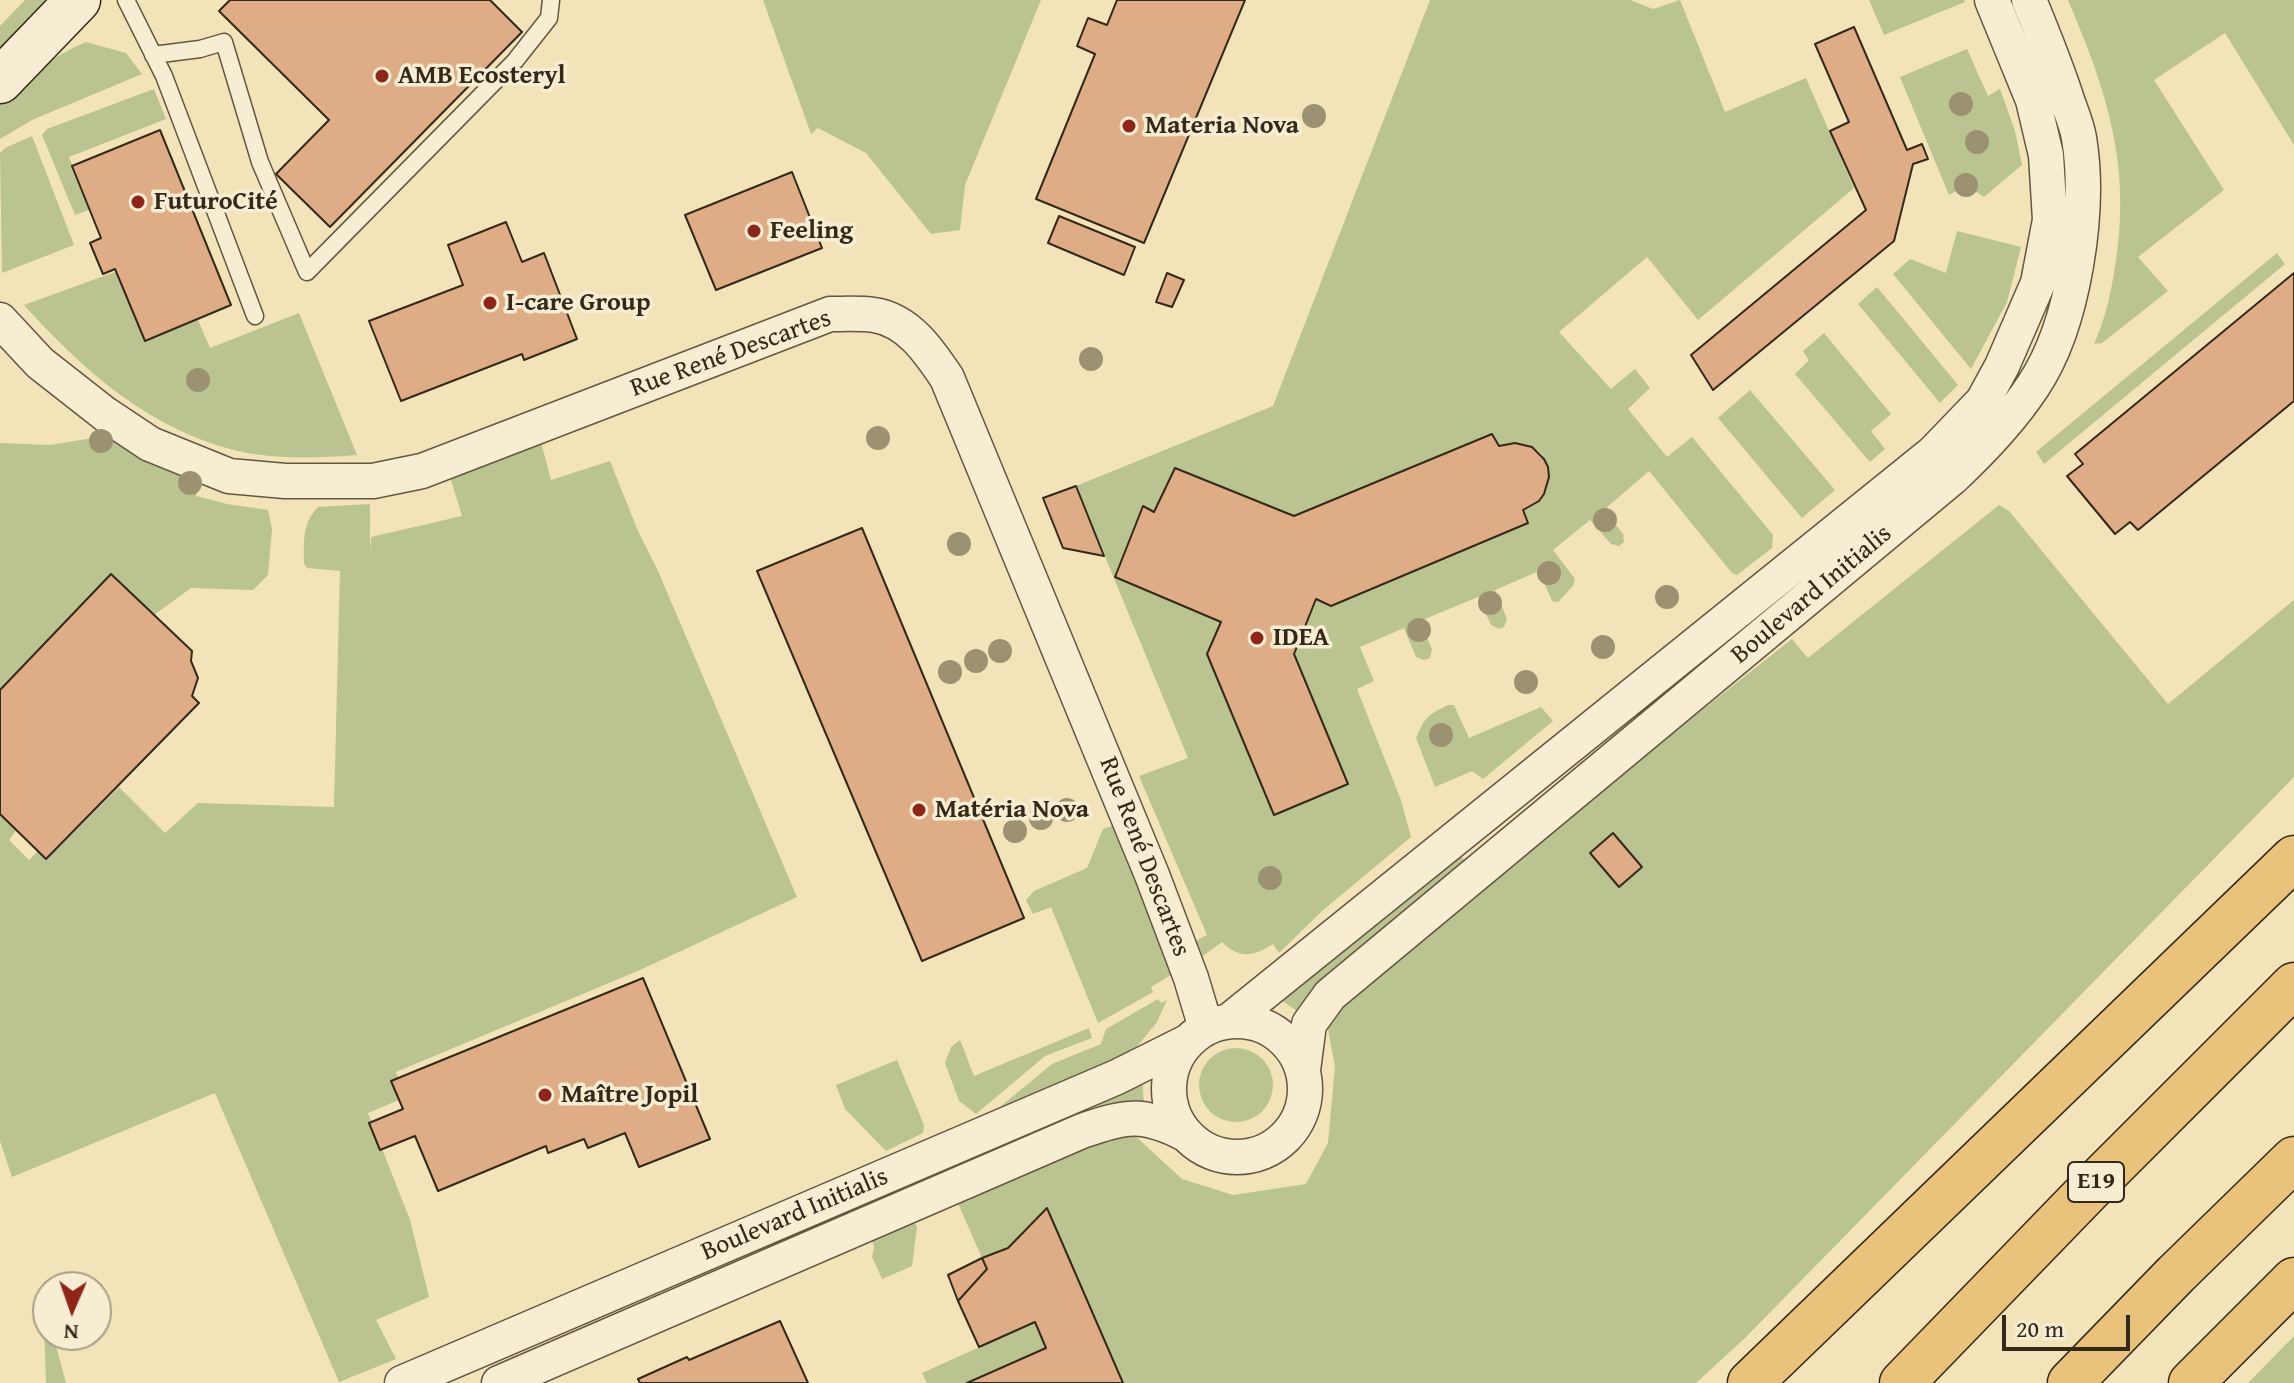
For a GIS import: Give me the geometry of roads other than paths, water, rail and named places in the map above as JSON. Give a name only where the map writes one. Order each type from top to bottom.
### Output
[{"type":"highway","points":[[1750,1383],[2294,858]]},
{"type":"highway","name":"E19","points":[[1902,1383],[2294,985]]},
{"type":"highway","points":[[2070,1383],[2294,1159]]},
{"type":"highway","points":[[1790,1383],[1848,1323],[1939,1202]]},
{"type":"highway","points":[[2191,1383],[2294,1280]]},
{"type":"street","points":[[0,81],[78,0]]},
{"type":"street","name":"Boulevard Initialis","points":[[1185,1134],[1172,1107],[1169,1078],[1175,1058],[1933,453],[1983,401],[2002,366],[2038,283],[2050,220],[2046,155],[2033,100],[1992,0]]},
{"type":"street","name":"Boulevard Initialis","points":[[499,1383],[1082,1131],[1114,1120],[1144,1117],[1163,1122],[1203,1149],[1225,1157],[1248,1157],[1270,1149],[1288,1135],[1300,1116],[1305,1093],[1303,1070],[1309,1024],[1330,995],[1952,478],[1988,444],[2034,384],[2049,356],[2068,303],[2085,189],[2079,135],[2055,61],[2029,0]]},
{"type":"street","name":"Rue René Descartes","points":[[0,320],[40,363],[105,414],[150,444],[229,476],[319,482],[373,481],[422,471],[830,314],[876,315],[906,328],[929,351],[947,378],[1152,875],[1207,1030]]},
{"type":"street","points":[[1766,588],[1787,615]]},
{"type":"street","points":[[1207,1030],[1248,1021],[1267,1027],[1283,1038],[1303,1070]]},
{"type":"street","name":"Boulevard Initialis","points":[[402,1383],[1117,1077],[1207,1030]]},
{"type":"lane","points":[[126,0],[164,76],[255,316]]},
{"type":"lane","points":[[153,55],[200,49],[224,42],[260,162],[307,272],[515,61],[549,18],[551,0]]},
{"type":"place","name":"AMB Ecosteryl","points":[[382,76]]},
{"type":"place","name":"Materia Nova","points":[[1129,126]]},
{"type":"place","name":"FuturoCité","points":[[138,202]]},
{"type":"place","name":"Feeling","points":[[754,231]]},
{"type":"place","name":"I-care Group","points":[[490,303]]},
{"type":"place","name":"IDEA","points":[[1257,638]]},
{"type":"place","name":"Matéria Nova","points":[[919,810]]},
{"type":"place","name":"Maître Jopil","points":[[545,1095]]}]
